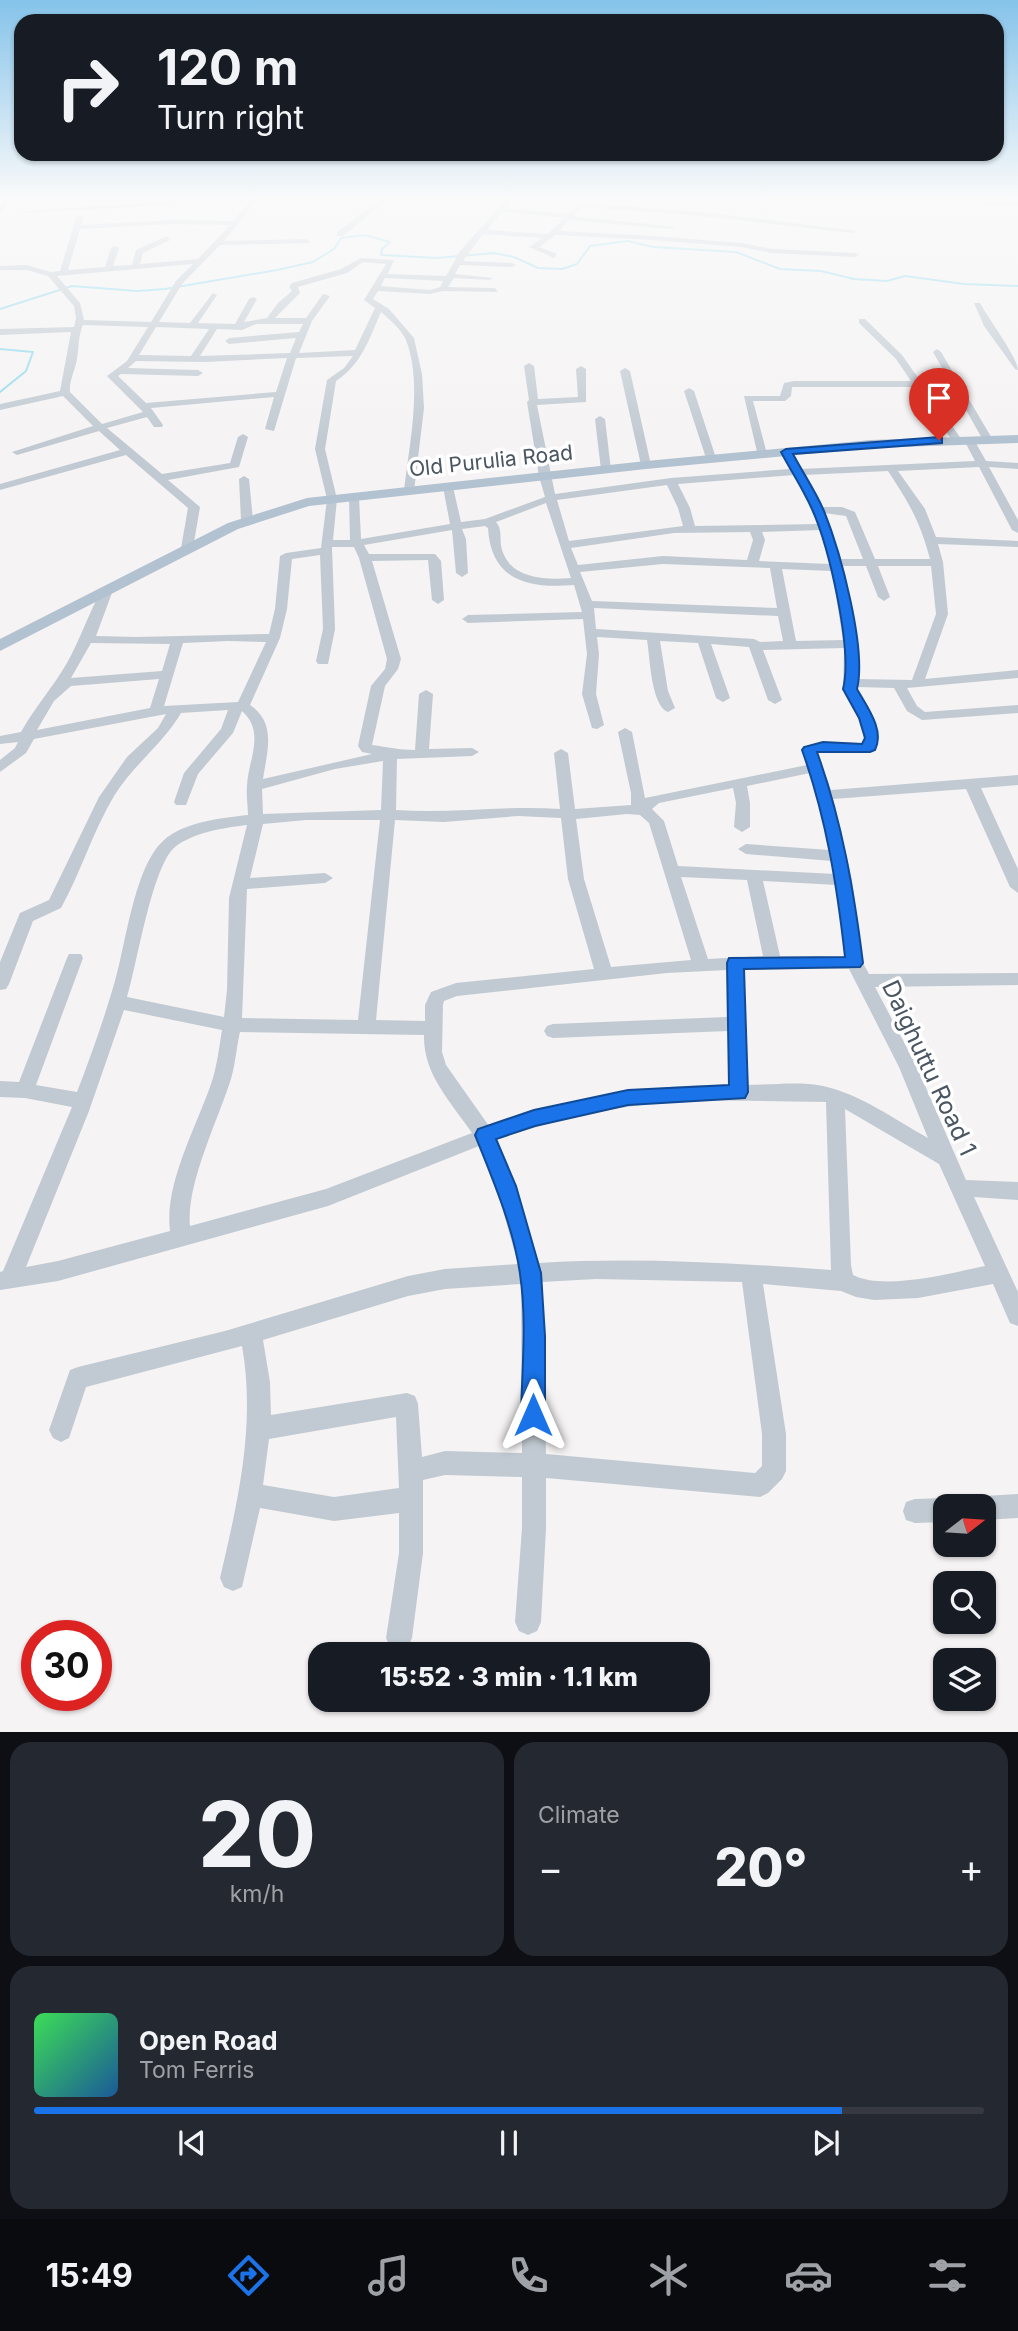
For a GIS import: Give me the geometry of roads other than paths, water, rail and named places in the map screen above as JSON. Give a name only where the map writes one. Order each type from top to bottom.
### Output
[{"type":"main road","name":"Old Purulia Road","points":[[0,646],[187,548],[247,520],[297,505],[354,496],[711,458],[871,444],[1018,439]]},
{"type":"street","points":[[56,279],[78,306],[78,326],[72,343],[74,356],[65,378],[65,393],[127,451],[194,507],[187,548]]},
{"type":"street","points":[[158,425],[147,409],[112,378],[133,358],[183,279]]},
{"type":"street","points":[[270,320],[281,305],[298,291],[293,287],[295,285],[317,279]]},
{"type":"street","points":[[382,279],[369,300],[386,310],[408,334],[417,374],[419,408],[409,491]]},
{"type":"street","points":[[443,289],[450,279]]},
{"type":"street","points":[[375,288],[430,292],[443,289],[495,290]]},
{"type":"street","points":[[192,326],[213,295]]},
{"type":"street","points":[[270,429],[300,335],[326,296]]},
{"type":"street","points":[[237,325],[253,299]]},
{"type":"street","points":[[977,305],[988,326],[1018,367]]},
{"type":"street","points":[[323,661],[329,629],[326,547],[332,499],[321,458],[321,438],[333,378],[347,370],[358,353],[379,307]]},
{"type":"street","points":[[0,332],[78,326],[154,324],[214,327],[270,320],[307,321]]},
{"type":"street","points":[[862,321],[899,357],[916,384],[984,464],[1018,530]]},
{"type":"street","points":[[237,325],[255,328]]},
{"type":"street","points":[[194,359],[214,327]]},
{"type":"street","points":[[229,341],[300,335]]},
{"type":"street","points":[[937,352],[988,440]]},
{"type":"street","points":[[133,358],[194,359],[358,353]]},
{"type":"street","points":[[529,366],[534,401],[531,402],[544,476],[564,545],[588,609],[592,634],[589,694],[597,725]]},
{"type":"street","points":[[534,401],[583,400],[581,369]]},
{"type":"street","points":[[119,371],[198,373]]},
{"type":"street","points":[[625,371],[646,465]]},
{"type":"street","points":[[762,454],[747,398],[782,399],[786,396],[787,385],[794,384],[916,384]]},
{"type":"street","points":[[690,391],[711,458]]},
{"type":"street","points":[[0,407],[65,393]]},
{"type":"street","points":[[17,452],[100,427],[147,409],[225,398],[280,394]]},
{"type":"street","points":[[221,413],[225,398]]},
{"type":"street","points":[[600,419],[606,470]]},
{"type":"street","points":[[160,478],[236,465],[243,437]]},
{"type":"street","points":[[0,487],[127,451]]},
{"type":"street","points":[[641,810],[655,799],[814,768],[809,750],[814,747],[862,749],[873,744],[866,718],[852,695],[850,644],[836,565],[818,510],[786,452]]},
{"type":"street","points":[[181,802],[191,773],[228,730],[274,638],[281,609],[286,556],[326,547],[487,522],[551,498],[671,481],[797,472],[984,464],[1018,466]]},
{"type":"street","points":[[891,468],[919,509],[937,562],[942,614],[917,684]]},
{"type":"street","points":[[244,479],[247,520]]},
{"type":"street","points":[[671,481],[684,508],[690,530]]},
{"type":"street","points":[[447,487],[460,539],[462,573]]},
{"type":"street","points":[[354,496],[353,527],[365,558],[394,659],[378,686],[365,746],[367,749],[387,751],[390,755],[388,815],[366,1027]]},
{"type":"street","points":[[818,510],[842,510],[851,514],[884,597]]},
{"type":"street","points":[[487,522],[494,526],[499,557],[512,571],[542,584],[576,575],[663,560],[775,565],[937,562]]},
{"type":"street","points":[[564,545],[657,532],[824,527]]},
{"type":"street","points":[[752,564],[758,545],[755,529]]},
{"type":"street","points":[[931,540],[1018,544]]},
{"type":"street","points":[[365,558],[431,556],[435,561],[438,600]]},
{"type":"street","points":[[775,565],[790,645]]},
{"type":"street","points":[[0,767],[21,750],[42,708],[61,685],[88,637],[107,590]]},
{"type":"street","points":[[468,619],[588,609],[783,612]]},
{"type":"street","points":[[592,634],[748,641],[757,646],[850,644]]},
{"type":"street","points":[[653,636],[662,691],[668,708]]},
{"type":"street","points":[[88,637],[135,641],[274,638]]},
{"type":"street","points":[[703,639],[723,698]]},
{"type":"street","points":[[156,710],[178,640]]},
{"type":"street","points":[[757,646],[775,700]]},
{"type":"street","points":[[851,683],[899,685],[1018,674]]},
{"type":"street","points":[[61,685],[85,680],[167,675]]},
{"type":"street","points":[[899,685],[912,708],[922,716],[1018,709]]},
{"type":"street","points":[[422,753],[426,694]]},
{"type":"street","points":[[0,740],[177,708],[239,707],[251,711],[262,731],[255,790],[256,820],[239,884],[236,990],[232,1025],[220,1082],[182,1195],[179,1221],[181,1236]]},
{"type":"street","points":[[0,984],[26,917],[55,904],[91,825],[122,773],[163,730],[177,708]]},
{"type":"street","points":[[625,732],[641,810]]},
{"type":"street","points":[[255,790],[335,765],[390,755],[472,752]]},
{"type":"street","points":[[561,753],[576,879],[604,973]]},
{"type":"street","name":"Daighuttu Road 1","points":[[814,768],[825,795],[844,880],[854,963],[908,1067],[959,1188],[1018,1316]]},
{"type":"street","points":[[825,795],[1018,780]]},
{"type":"street","points":[[739,783],[743,803],[742,827]]},
{"type":"street","points":[[972,785],[1018,887]]},
{"type":"street","points":[[5,1281],[82,1101],[117,1002],[147,887],[167,846],[177,838],[213,825],[256,820],[388,815],[429,818],[518,811],[567,813],[641,810],[656,821],[701,965]]},
{"type":"street","points":[[746,849],[839,856]]},
{"type":"street","points":[[673,871],[844,880]]},
{"type":"street","points":[[754,875],[773,962]]},
{"type":"street","points":[[239,884],[325,878]]},
{"type":"street","points":[[24,1090],[75,958]]},
{"type":"street","points":[[735,963],[738,1092]]},
{"type":"street","points":[[528,1622],[534,1528],[534,1336],[531,1273],[506,1186],[485,1135],[437,1067],[433,1052],[434,1004],[443,993],[604,973],[735,963],[854,963]]},
{"type":"street","points":[[864,981],[1018,979]]},
{"type":"street","points":[[117,1002],[232,1025],[433,1028]]},
{"type":"street","points":[[553,1031],[737,1024]]},
{"type":"street","points":[[0,1089],[24,1090],[82,1101]]},
{"type":"street","points":[[5,1281],[69,1268],[337,1194],[534,1118],[628,1097],[738,1092],[821,1093],[835,1096],[946,1158]]},
{"type":"street","points":[[835,1096],[840,1265],[844,1281]]},
{"type":"street","points":[[959,1188],[1018,1191]]},
{"type":"street","points":[[61,1430],[78,1378],[251,1333],[408,1286],[445,1279],[596,1269],[751,1274],[844,1281],[855,1288],[918,1289],[997,1273]]},
{"type":"street","points":[[411,1471],[445,1463],[533,1465],[760,1485],[774,1471],[774,1434],[751,1274]]},
{"type":"street","points":[[233,1578],[252,1495],[258,1448],[260,1396],[251,1333]]},
{"type":"street","points":[[258,1429],[407,1404],[411,1471],[411,1553],[400,1638]]},
{"type":"street","points":[[252,1495],[334,1509],[410,1499]]},
{"type":"street","points":[[996,1507],[1018,1506]]},
{"type":"street","points":[[915,1511],[933,1510]]},
{"type":"waterway","points":[[0,309],[72,286],[137,291],[225,279]]},
{"type":"waterway","points":[[853,279],[887,281],[895,279]]},
{"type":"waterway","points":[[926,279],[964,284],[1018,286]]},
{"type":"waterway","points":[[0,349],[33,352],[26,371],[0,392]]}]
